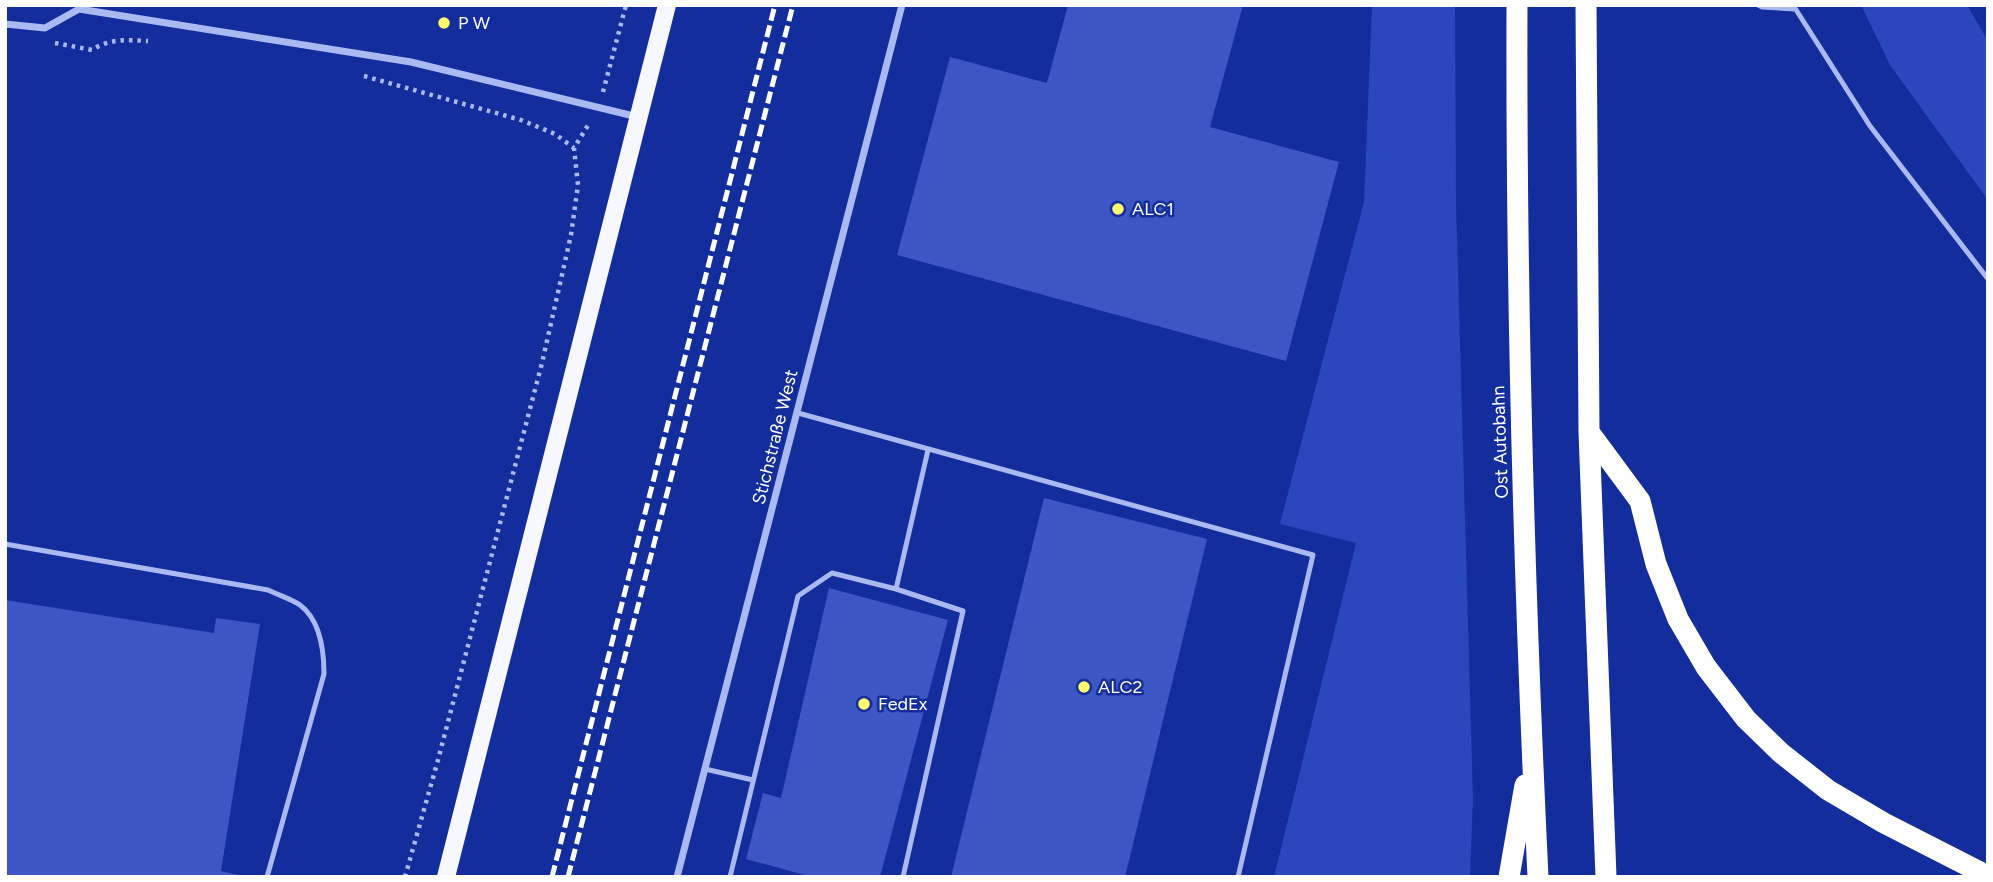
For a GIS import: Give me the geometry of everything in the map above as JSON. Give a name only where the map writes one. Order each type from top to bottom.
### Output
[{"type":"highway","name":"Ost Autobahn","points":[[1517,5],[1518,274],[1538,877]]},
{"type":"highway","points":[[1586,5],[1589,432],[1606,877]]},
{"type":"highway","points":[[1589,432],[1640,501],[1656,564],[1678,620],[1706,667],[1746,719],[1781,753],[1828,790],[1884,824],[1988,876]]},
{"type":"highway","points":[[1509,877],[1532,745]]},
{"type":"main road","points":[[446,877],[667,5]]},
{"type":"street","name":"Stichstraße West","points":[[677,877],[902,5]]},
{"type":"street","points":[[5,24],[45,28],[78,7],[411,62],[638,117]]},
{"type":"lane","points":[[1758,5],[1794,7],[1870,126],[1988,279]]},
{"type":"lane","points":[[797,413],[1313,555],[1238,877]]},
{"type":"lane","points":[[897,589],[928,450]]},
{"type":"lane","points":[[5,544],[268,590],[301,606],[317,628],[324,655],[324,674],[267,877]]},
{"type":"lane","points":[[730,877],[798,596],[832,573],[897,589],[962,611],[903,877]]},
{"type":"lane","points":[[705,769],[753,780]]},
{"type":"path","points":[[405,877],[452,710],[572,235],[578,185],[574,148],[599,108],[626,5]]},
{"type":"path","points":[[48,42],[92,50],[100,44],[122,39],[160,42]]},
{"type":"path","points":[[357,74],[522,120],[555,134],[574,148]]},
{"type":"shaded area","points":[[1372,5],[1455,5],[1456,202],[1473,799],[1470,877],[1274,877],[1356,543],[1280,524],[1364,202]]},
{"type":"shaded area","points":[[1861,5],[1967,5],[1988,41],[1988,200],[1890,65]]},
{"type":"building","name":"ALC1","points":[[1068,5],[1243,5],[1210,127],[1339,162],[1286,361],[897,255],[950,57],[1047,83]]},
{"type":"building","name":"ALC2","points":[[1044,498],[1207,539],[1125,877],[951,877]]},
{"type":"building","name":"FedEx","points":[[829,588],[948,620],[880,877],[812,877],[746,859],[763,793],[781,798]]},
{"type":"building","points":[[5,600],[214,633],[216,618],[260,624],[221,871],[247,877],[5,877]]},
{"type":"railway","points":[[552,877],[775,5]]},
{"type":"railway","points":[[568,877],[793,5]]},
{"type":"place","name":"P W","points":[[444,23]]},
{"type":"place","name":"ALC1","points":[[1118,209]]},
{"type":"place","name":"ALC2","points":[[1084,687]]},
{"type":"place","name":"FedEx","points":[[864,704]]}]
